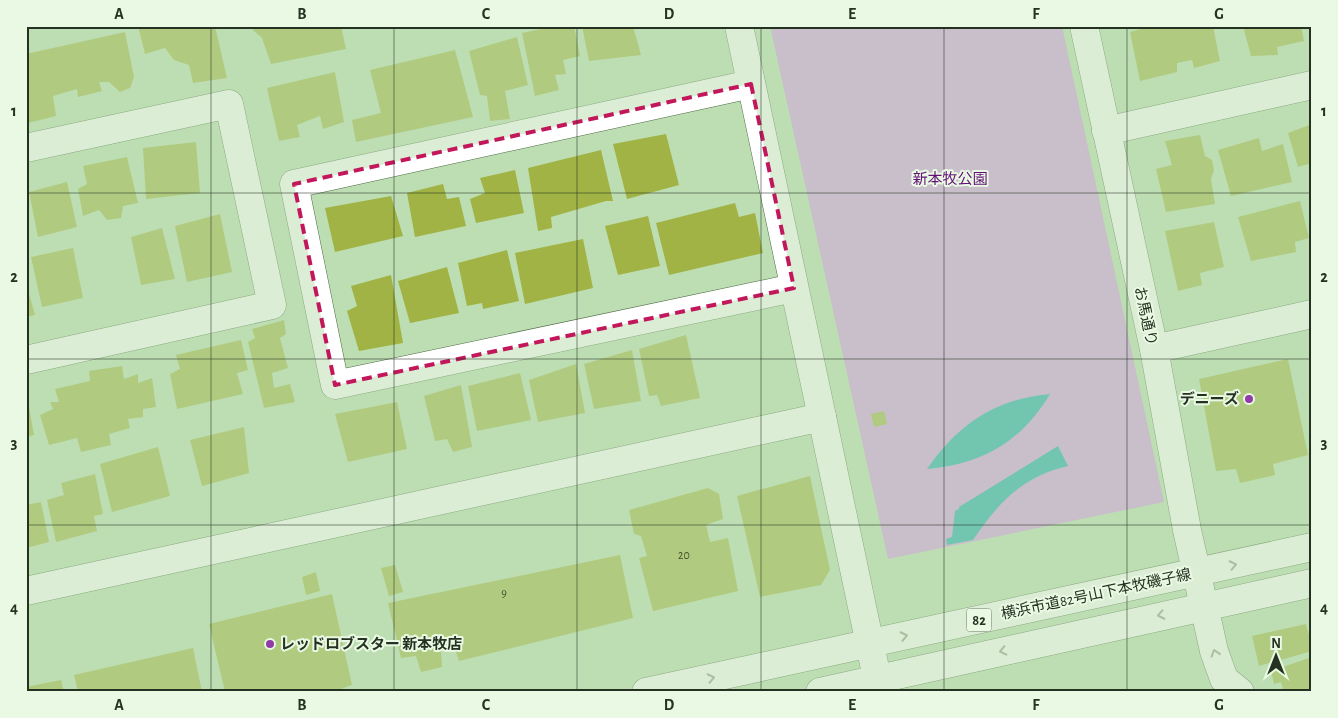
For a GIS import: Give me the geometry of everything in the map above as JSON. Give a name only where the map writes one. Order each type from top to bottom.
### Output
[{"type":"street","points":[[739,26],[879,686]]},
{"type":"street","name":"お馬通り","points":[[1084,26],[1154,349],[1196,573],[1214,651],[1224,679],[1240,692]]},
{"type":"street","points":[[751,84],[294,184],[335,384],[794,288]]},
{"type":"street","points":[[1106,131],[1312,84]]},
{"type":"street","points":[[26,148],[229,104],[272,305],[26,360]]},
{"type":"street","points":[[1154,349],[1312,314]]},
{"type":"street","points":[[26,591],[822,416]]},
{"type":"street","name":"横浜市道82号山下本牧磯子線","points":[[646,692],[1312,547]]},
{"type":"street","name":"82","points":[[820,692],[879,686],[1204,606],[1312,583]]},
{"type":"highlighted area","points":[[751,84],[794,288],[335,385],[294,184]]},
{"type":"green space","name":"新本牧公園","points":[[770,26],[1062,26],[1164,502],[888,559]]},
{"type":"water","points":[[1050,394],[1039,411],[1026,425],[999,448],[966,462],[927,469],[952,439],[979,416],[1012,402]]},
{"type":"water","points":[[1058,446],[1068,466],[1038,477],[1013,493],[992,514],[973,540],[947,545],[946,539],[952,537],[955,511],[959,507]]},
{"type":"building","points":[[138,26],[215,26],[227,78],[193,83],[189,65],[174,60],[165,48],[145,54]]},
{"type":"building","points":[[253,26],[341,26],[346,49],[271,64],[262,38],[253,30]]},
{"type":"building","points":[[555,26],[574,26],[580,56],[563,60],[566,74],[555,75],[559,90],[535,96],[522,33]]},
{"type":"building","points":[[582,26],[633,26],[641,55],[589,61]]},
{"type":"building","points":[[1151,26],[1213,26],[1220,61],[1194,68],[1192,60],[1177,63],[1177,72],[1140,81],[1130,32]]},
{"type":"building","points":[[1243,26],[1301,26],[1304,41],[1277,47],[1278,55],[1251,56]]},
{"type":"building","points":[[125,32],[134,77],[130,88],[120,92],[109,82],[99,82],[102,91],[78,97],[77,89],[53,96],[56,116],[28,123],[26,114],[26,54]]},
{"type":"building","points":[[517,37],[528,85],[505,91],[510,119],[490,121],[487,96],[480,95],[469,51]]},
{"type":"building","points":[[455,50],[473,117],[356,142],[352,120],[381,113],[370,70]]},
{"type":"building","points":[[335,72],[344,122],[323,129],[320,116],[297,125],[300,137],[279,141],[267,88]]},
{"type":"building","points":[[1312,124],[1312,163],[1298,167],[1288,133]]},
{"type":"building","points":[[666,134],[679,185],[627,199],[613,144]]},
{"type":"building","points":[[1200,135],[1205,156],[1212,160],[1214,170],[1211,179],[1215,204],[1166,212],[1156,169],[1172,165],[1165,141]]},
{"type":"building","points":[[1259,138],[1262,151],[1283,144],[1292,182],[1231,196],[1218,150]]},
{"type":"building","points":[[196,142],[200,193],[146,199],[143,148]]},
{"type":"building","points":[[601,150],[613,201],[606,201],[551,217],[552,228],[538,231],[528,168]]},
{"type":"building","points":[[127,157],[138,203],[123,206],[121,218],[107,220],[99,210],[83,216],[78,189],[87,184],[83,166]]},
{"type":"building","points":[[515,170],[524,213],[476,223],[470,199],[485,193],[480,178]]},
{"type":"building","points":[[67,182],[77,227],[38,237],[29,192]]},
{"type":"building","points":[[443,184],[447,199],[459,197],[466,226],[415,237],[407,193]]},
{"type":"building","points":[[391,196],[403,236],[335,252],[325,208]]},
{"type":"building","points":[[1300,201],[1309,238],[1295,242],[1296,252],[1251,261],[1238,217]]},
{"type":"building","points":[[735,203],[739,217],[755,213],[763,253],[669,275],[656,223]]},
{"type":"building","points":[[220,214],[232,272],[187,282],[175,226]]},
{"type":"building","points":[[648,216],[660,266],[618,275],[605,226]]},
{"type":"building","points":[[1214,222],[1224,267],[1200,273],[1202,285],[1178,291],[1165,231]]},
{"type":"building","points":[[162,228],[175,279],[141,285],[131,237]]},
{"type":"building","points":[[583,239],[593,288],[525,304],[515,253]]},
{"type":"building","points":[[73,248],[83,298],[42,307],[31,257]]},
{"type":"building","points":[[507,250],[519,301],[483,309],[482,303],[467,306],[458,263]]},
{"type":"building","points":[[447,267],[459,313],[410,323],[398,281]]},
{"type":"building","points":[[391,275],[403,343],[359,351],[347,311],[357,306],[351,286]]},
{"type":"building","points":[[26,283],[35,315],[26,317]]},
{"type":"building","points":[[284,320],[286,334],[280,338],[288,368],[272,373],[274,388],[290,384],[295,402],[264,408],[248,342],[255,338],[252,329]]},
{"type":"building","points":[[686,335],[700,398],[661,406],[657,395],[649,396],[639,349]]},
{"type":"building","points":[[241,340],[248,370],[237,373],[243,394],[177,409],[170,374],[180,369],[176,355]]},
{"type":"building","points":[[632,350],[641,401],[594,409],[584,364]]},
{"type":"building","points":[[1288,359],[1308,455],[1273,464],[1275,475],[1240,483],[1236,469],[1216,471],[1199,379]]},
{"type":"building","points":[[576,364],[585,413],[538,422],[529,380]]},
{"type":"building","points":[[122,366],[124,379],[138,374],[138,383],[152,378],[156,407],[143,409],[143,417],[128,419],[130,428],[109,434],[111,445],[81,452],[77,438],[49,445],[40,415],[53,409],[50,402],[59,402],[55,389],[90,381],[89,371]]},
{"type":"building","points":[[520,373],[531,420],[477,431],[468,386]]},
{"type":"building","points":[[461,385],[472,447],[453,452],[447,439],[435,441],[424,396]]},
{"type":"building","points":[[397,402],[407,449],[348,462],[335,414]]},
{"type":"building","points":[[29,407],[34,435],[26,437],[26,408]]},
{"type":"building","points":[[884,411],[887,424],[874,427],[871,414]]},
{"type":"building","points":[[244,427],[249,473],[202,486],[190,440]]},
{"type":"building","points":[[158,447],[170,496],[112,512],[100,464]]},
{"type":"building","points":[[95,474],[103,514],[94,516],[97,531],[56,542],[47,500],[64,495],[61,483]]},
{"type":"building","points":[[810,476],[830,570],[821,585],[760,597],[737,496]]},
{"type":"building","points":[[708,488],[719,494],[723,519],[706,525],[710,542],[728,538],[738,591],[653,611],[639,558],[647,556],[641,536],[634,534],[629,510]]},
{"type":"building","points":[[41,502],[49,542],[26,548],[26,505]]},
{"type":"building","points":[[620,555],[633,618],[459,661],[454,646],[441,650],[442,667],[421,672],[416,656],[401,658],[388,603]]},
{"type":"building","points":[[395,565],[403,592],[389,596],[381,568]]},
{"type":"building","points":[[316,572],[320,591],[306,595],[302,577]]},
{"type":"building","points":[[332,594],[352,685],[333,692],[312,690],[300,692],[225,692],[209,624]]},
{"type":"building","points":[[1306,624],[1312,651],[1259,666],[1252,636]]},
{"type":"building","points":[[193,648],[202,692],[78,692],[74,675]]},
{"type":"building","points":[[1312,657],[1312,690],[1284,692],[1281,682],[1274,684],[1271,671]]},
{"type":"building","points":[[61,680],[64,692],[26,692],[26,687]]},
{"type":"place","name":"デニーズ","points":[[1249,399]]},
{"type":"place","name":"レッドロブスター 新本牧店","points":[[270,644]]}]
